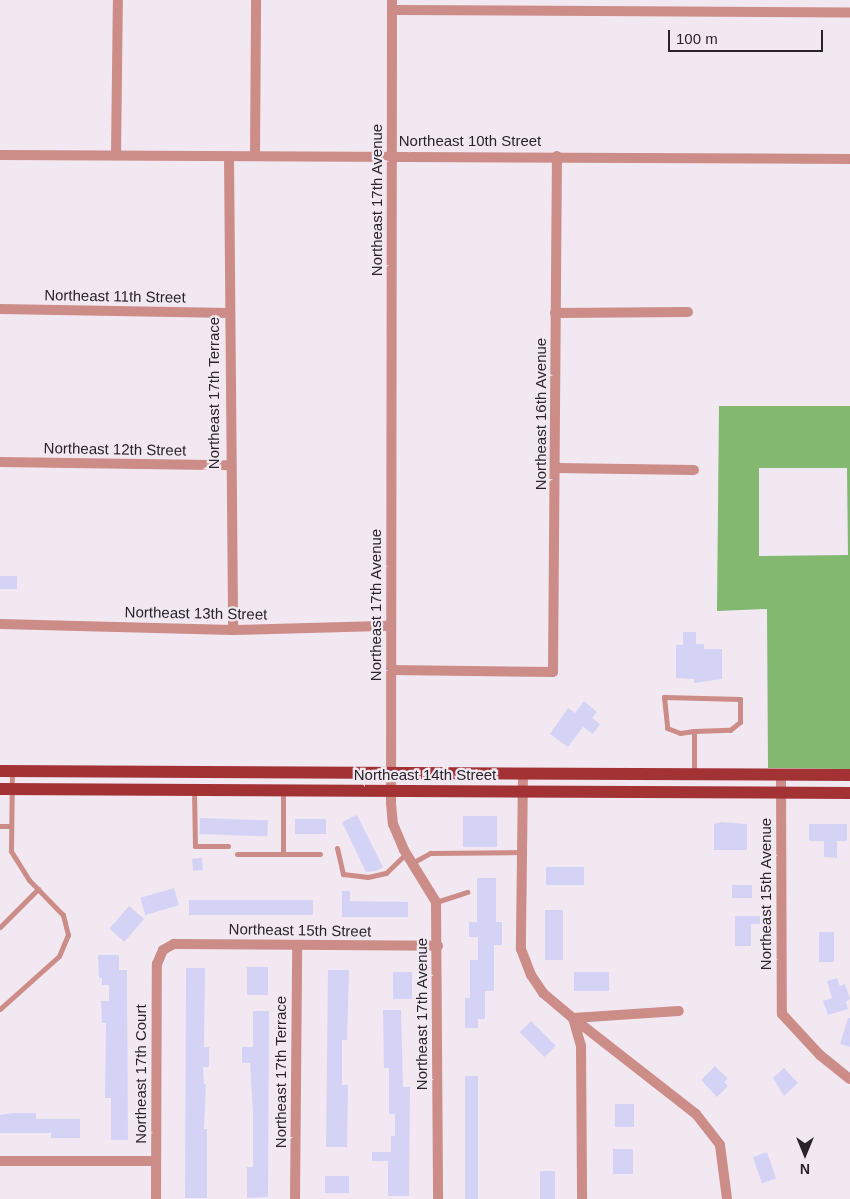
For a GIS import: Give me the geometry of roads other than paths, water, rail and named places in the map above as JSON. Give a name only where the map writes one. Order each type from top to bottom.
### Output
[{"type":"main road","name":"Northeast 14th Street","points":[[6,771],[850,775]]},
{"type":"main road","name":"Northeast 14th Street","points":[[6,789],[850,793]]},
{"type":"street","points":[[116,154],[118,0]]},
{"type":"street","points":[[255,155],[256,0]]},
{"type":"street","points":[[392,5],[549,5],[850,12]]},
{"type":"street","name":"Northeast 17th Avenue","points":[[392,5],[392,670],[390,791],[394,824],[409,859],[436,902],[438,946],[438,1199]]},
{"type":"street","name":"Northeast 10th Street","points":[[0,155],[557,156],[850,159]]},
{"type":"street","name":"Northeast 17th Terrace","points":[[229,156],[229,466],[233,630]]},
{"type":"street","name":"Northeast 16th Avenue","points":[[392,670],[553,672],[557,468],[557,156]]},
{"type":"street","name":"Northeast 11th Street","points":[[0,309],[230,313]]},
{"type":"street","points":[[556,313],[688,312]]},
{"type":"street","name":"Northeast 12th Street","points":[[0,462],[229,466]]},
{"type":"street","points":[[557,468],[694,470]]},
{"type":"street","name":"Northeast 13th Street","points":[[0,624],[233,630],[391,626]]},
{"type":"street","points":[[523,774],[520,949],[531,975],[543,993],[696,1114],[720,1145],[728,1199]]},
{"type":"street","name":"Northeast 15th Avenue","points":[[781,774],[782,1014],[820,1055],[850,1080]]},
{"type":"street","name":"Northeast 15th Street","points":[[163,950],[174,944],[438,946]]},
{"type":"street","name":"Northeast 17th Terrace","points":[[295,1199],[297,945]]},
{"type":"street","name":"Northeast 17th Court","points":[[156,1199],[157,964],[163,950]]},
{"type":"street","points":[[573,1018],[679,1011]]},
{"type":"street","points":[[573,1018],[581,1046],[582,1199]]},
{"type":"street","points":[[0,1161],[156,1161]]},
{"type":"lane","points":[[664,697],[740,699],[740,722],[730,730],[694,731],[680,733],[667,728],[664,697]]},
{"type":"lane","points":[[694,731],[694,774]]},
{"type":"lane","points":[[0,1009],[59,956],[68,935],[64,915],[38,889],[16,862],[11,851],[6,771]]},
{"type":"lane","points":[[194,790],[195,846],[228,846]]},
{"type":"lane","points":[[283,790],[283,854]]},
{"type":"lane","points":[[0,826],[10,826]]},
{"type":"lane","points":[[338,848],[343,874],[368,877],[386,873],[409,859],[430,853],[522,852]]},
{"type":"lane","points":[[237,854],[320,854]]},
{"type":"lane","points":[[0,926],[38,889]]},
{"type":"lane","points":[[436,902],[467,892]]}]
